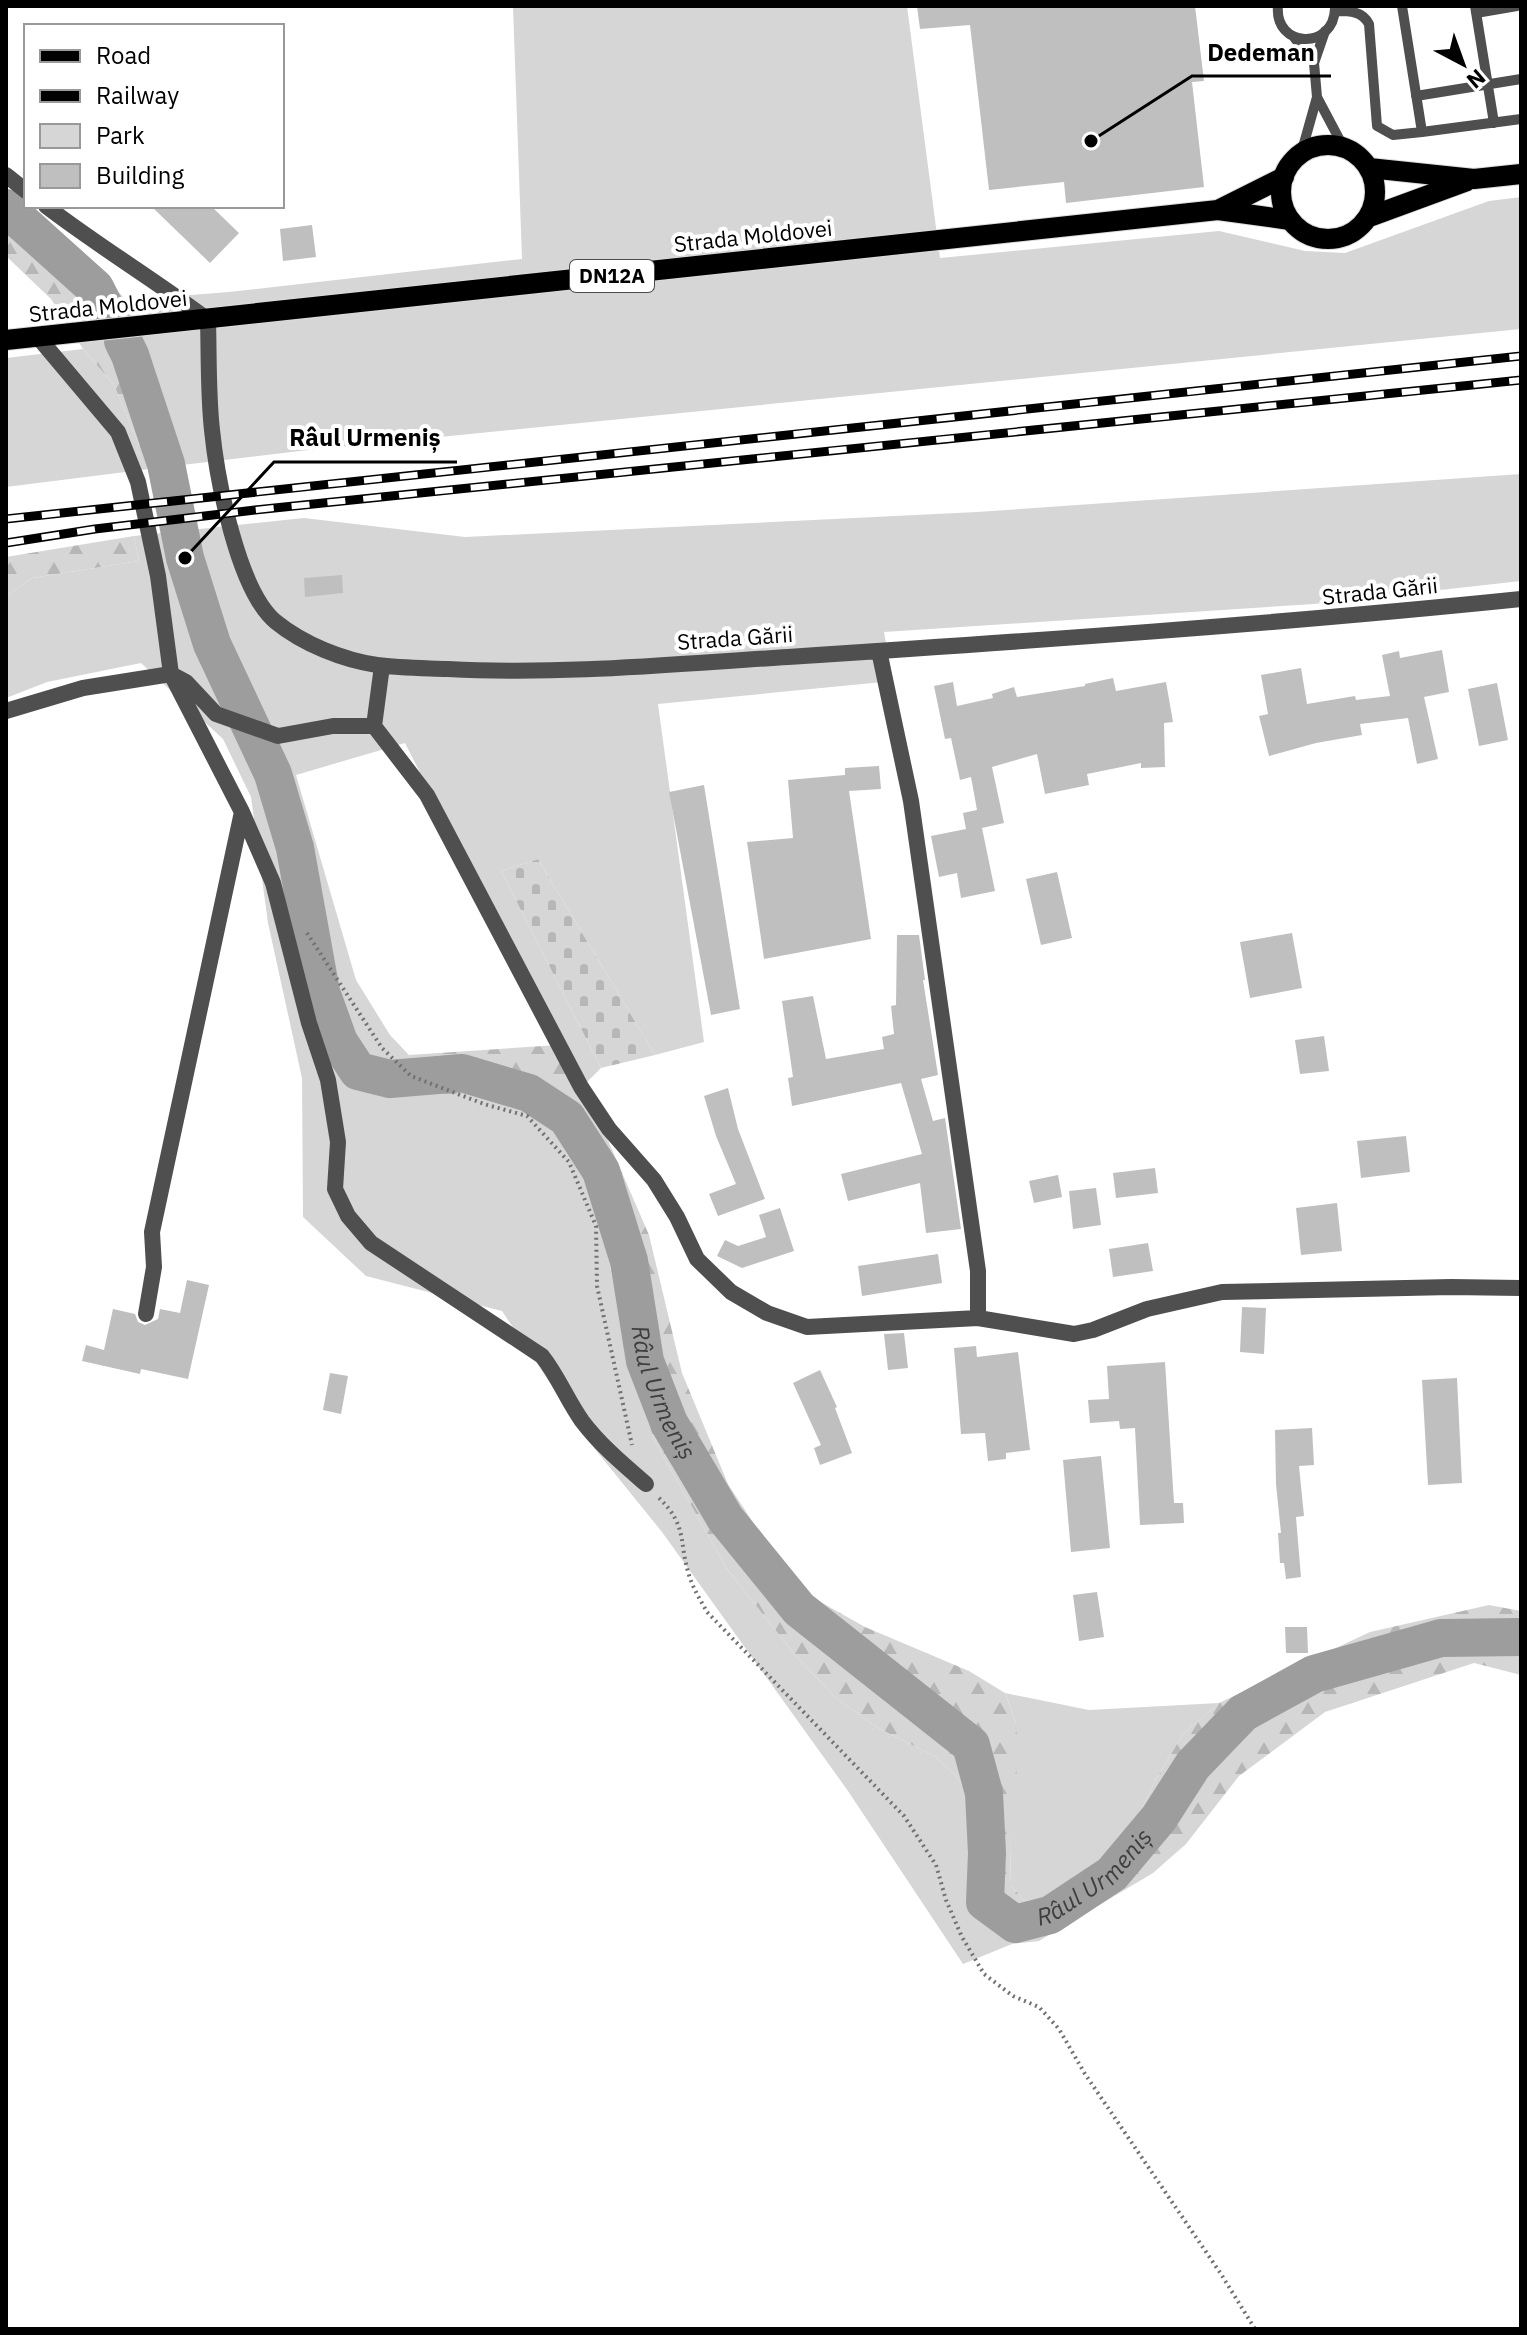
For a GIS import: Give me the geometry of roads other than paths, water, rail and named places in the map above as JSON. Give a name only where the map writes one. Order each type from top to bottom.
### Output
[{"type":"main road","points":[[1369,217],[1375,201],[1375,187],[1369,168],[1358,156],[1344,148],[1324,145],[1301,154],[1289,166],[1284,177],[1282,200],[1290,220],[1302,231],[1326,240],[1351,233],[1369,217],[1474,179]]},
{"type":"main road","points":[[1369,168],[1474,179],[1521,174]]},
{"type":"main road","name":"Strada Moldovei","points":[[1218,210],[1284,177]]},
{"type":"main road","name":"Strada Moldovei","points":[[6,340],[1218,210],[1290,220]]},
{"type":"street","points":[[6,175],[24,189]]},
{"type":"street","points":[[49,208],[92,242],[168,290],[208,320]]},
{"type":"street","name":"Strada Gării","points":[[208,320],[211,427],[216,463],[235,543],[256,599],[273,620],[295,635],[346,658],[382,666],[557,671],[1336,618],[1521,599]]},
{"type":"street","points":[[38,337],[118,432],[138,482],[158,576],[171,674],[242,812],[273,883],[309,1023],[328,1080],[338,1142],[335,1189],[348,1216],[371,1243],[542,1356],[558,1377],[582,1420],[611,1453],[646,1484]]},
{"type":"street","points":[[879,651],[913,817],[978,1271],[978,1318]]},
{"type":"street","points":[[382,666],[374,726],[427,795],[581,1087],[609,1129],[654,1180],[677,1217],[697,1259],[731,1292],[767,1313],[807,1327],[978,1318],[1074,1334],[1147,1309],[1222,1292],[1521,1288]]},
{"type":"street","points":[[6,711],[83,688],[171,674],[186,682],[216,714],[278,736],[333,726],[374,726]]},
{"type":"street","points":[[146,1314],[154,1267],[152,1232],[242,812]]},
{"type":"lane","points":[[1278,6],[1277,13],[1283,28],[1314,63]]},
{"type":"lane","points":[[1402,6],[1422,132]]},
{"type":"lane","points":[[1494,123],[1476,10],[1517,6]]},
{"type":"lane","points":[[1293,36],[1307,40],[1316,38],[1334,21],[1336,8],[1365,16],[1369,24],[1377,126],[1393,135],[1521,119]]},
{"type":"lane","points":[[1301,154],[1317,97],[1314,63],[1325,31]]},
{"type":"lane","points":[[1416,96],[1521,79]]},
{"type":"lane","points":[[1317,97],[1344,148]]},
{"type":"waterway","name":"Râul Urmeniș","points":[[6,208],[95,288],[110,317]]},
{"type":"waterway","name":"Râul Urmeniș","points":[[123,341],[166,464],[185,558],[212,644],[273,774],[295,848],[321,992],[339,1042],[358,1071],[390,1079],[462,1073],[529,1093],[567,1118],[601,1171],[629,1261],[645,1361],[669,1423],[725,1518],[799,1609],[971,1745],[984,1793],[987,1853],[985,1902],[1015,1924],[1050,1915],[1112,1874],[1159,1818],[1193,1765],[1243,1713],[1314,1674],[1441,1638],[1521,1637]]},
{"type":"railway","points":[[6,519],[1521,356]]},
{"type":"railway","points":[[6,543],[255,510],[1521,380]]},
{"type":"place","name":"Dedeman","points":[[1091,141]]},
{"type":"place","name":"Râul Urmeniș","points":[[185,558]]}]
